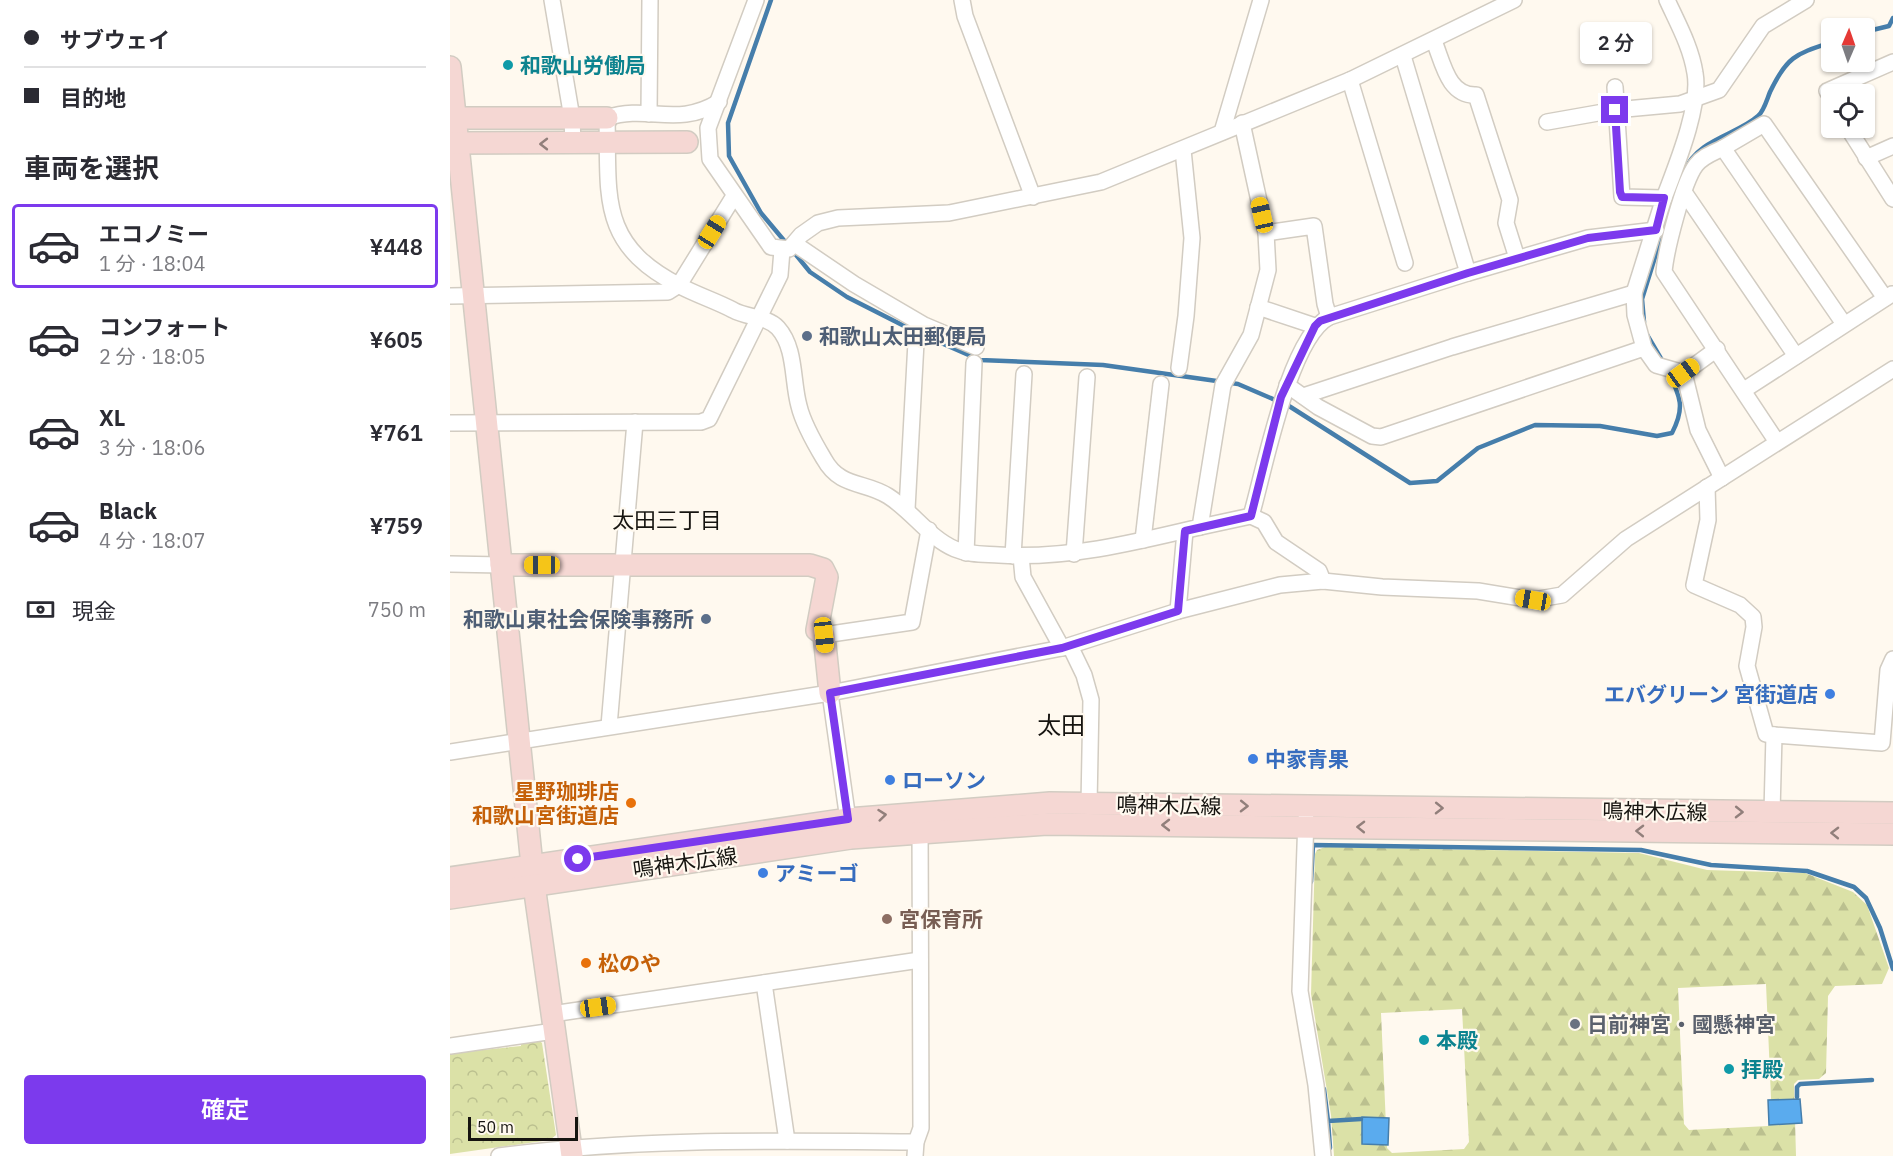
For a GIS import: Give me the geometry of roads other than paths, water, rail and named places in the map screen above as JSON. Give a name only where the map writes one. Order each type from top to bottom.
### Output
[{"type":"main road","points":[[450,67],[453,143],[475,295],[533,875],[572,1151]]},
{"type":"main road","points":[[452,118],[607,118]]},
{"type":"main road","points":[[453,143],[687,142]]},
{"type":"main road","points":[[501,565],[810,565],[823,569],[827,577],[817,630],[824,635],[830,693]]},
{"type":"main road","name":"鳴神木広線","points":[[450,878],[533,875],[849,828],[920,821],[1050,803],[1306,816],[1893,834]]},
{"type":"main road","name":"鳴神木広線","points":[[920,821],[1047,824],[1306,816],[1893,813]]},
{"type":"main road","name":"鳴神木広線","points":[[450,898],[533,875]]},
{"type":"street","points":[[552,0],[572,118],[573,144]]},
{"type":"street","points":[[649,114],[650,0]]},
{"type":"street","points":[[710,159],[708,128],[756,0]]},
{"type":"street","points":[[962,0],[965,16],[1033,196]]},
{"type":"street","points":[[1222,132],[1262,0]]},
{"type":"street","points":[[450,423],[701,422],[710,418],[780,275],[789,247],[818,223],[838,218],[949,213],[1101,182],[1350,80],[1514,0]]},
{"type":"street","points":[[1667,0],[1690,50],[1696,74],[1694,100],[1679,160],[1664,198],[1656,230],[1634,292],[1635,315],[1644,348],[1656,365],[1683,373]]},
{"type":"street","points":[[1547,122],[1615,110],[1680,104],[1719,90],[1763,26],[1806,0]]},
{"type":"street","points":[[1434,41],[1453,87],[1464,96],[1476,95],[1510,200],[1506,223],[1517,258]]},
{"type":"street","points":[[1403,56],[1468,273]]},
{"type":"street","points":[[1844,84],[1893,63]]},
{"type":"street","points":[[1350,80],[1405,263]]},
{"type":"street","points":[[1615,87],[1622,197],[1664,198]]},
{"type":"street","points":[[719,102],[702,112],[684,116],[619,113],[607,118],[609,203],[619,236],[633,255],[679,285],[746,317],[760,318],[777,327],[788,346],[799,408],[837,477],[856,485],[870,486],[907,509],[944,543],[966,553],[1017,556],[1074,554],[1251,516],[1264,522],[1276,542],[1319,571],[1323,581]]},
{"type":"street","points":[[684,116],[708,128]]},
{"type":"street","points":[[1200,527],[1223,385],[1251,335],[1268,270],[1266,233],[1242,123]]},
{"type":"street","points":[[1744,390],[1889,296],[1764,124],[1703,157],[1695,167],[1684,192],[1664,272],[1777,442]]},
{"type":"street","points":[[708,128],[687,142],[710,159],[771,247],[789,247],[924,326],[975,347]]},
{"type":"street","points":[[1854,138],[1893,199]]},
{"type":"street","points":[[1866,158],[1893,146]]},
{"type":"street","points":[[1723,148],[1844,324]]},
{"type":"street","points":[[1179,368],[1192,238],[1183,150]]},
{"type":"street","points":[[1684,192],[1796,356]]},
{"type":"street","points":[[450,296],[668,292],[679,285],[734,196]]},
{"type":"street","points":[[1266,233],[1314,226],[1324,304],[1329,317]]},
{"type":"street","points":[[1251,516],[1281,397],[1315,326],[1329,317],[1588,238],[1656,230]]},
{"type":"street","points":[[1303,396],[1452,347],[1634,292]]},
{"type":"street","points":[[1258,307],[1315,326]]},
{"type":"street","points":[[907,509],[916,342]]},
{"type":"street","points":[[1287,385],[1354,426],[1380,437],[1644,348]]},
{"type":"street","points":[[1683,373],[1717,349]]},
{"type":"street","points":[[966,553],[974,363]]},
{"type":"street","points":[[450,752],[830,693],[1066,647],[1178,611],[1280,585],[1323,581],[1478,591],[1533,600],[1562,595],[1626,539],[1893,369]]},
{"type":"street","points":[[1683,373],[1698,430],[1722,478]]},
{"type":"street","points":[[1024,374],[1017,556],[1023,577],[1084,675],[1091,700],[1089,804]]},
{"type":"street","points":[[1074,554],[1087,377]]},
{"type":"street","points":[[1143,540],[1161,384]]},
{"type":"street","points":[[609,726],[635,422]]},
{"type":"street","points":[[1707,487],[1707,520],[1694,585],[1740,604],[1753,617],[1754,627],[1746,666],[1766,734],[1882,743],[1888,670],[1893,659]]},
{"type":"street","points":[[824,635],[912,622],[929,530]]},
{"type":"street","points":[[1178,611],[1185,531]]},
{"type":"street","points":[[450,564],[501,565]]},
{"type":"street","points":[[830,693],[849,828]]},
{"type":"street","points":[[1772,812],[1774,735]]},
{"type":"street","points":[[1306,816],[1299,991],[1316,1085],[1323,1156]]},
{"type":"street","points":[[499,1156],[572,1151],[777,1146],[915,1149],[921,1128],[920,821]]},
{"type":"street","points":[[450,1046],[553,1023],[764,983],[920,960]]},
{"type":"street","points":[[764,983],[777,1146]]},
{"type":"water","points":[[1800,1099],[1802,1123],[1769,1125],[1768,1100]]},
{"type":"water","points":[[1362,1117],[1389,1118],[1388,1145],[1362,1144]]},
{"type":"waterway","points":[[771,0],[728,123],[729,156],[761,213],[787,244]]},
{"type":"waterway","points":[[1875,29],[1889,26],[1893,18]]},
{"type":"waterway","points":[[1685,170],[1691,160],[1708,144],[1749,123],[1760,114],[1776,80],[1794,58],[1821,46]]},
{"type":"waterway","points":[[1644,322],[1642,299],[1670,209]]},
{"type":"waterway","points":[[792,250],[810,272],[847,297],[916,332],[980,360],[1103,365],[1238,384],[1289,406],[1410,483],[1437,481],[1478,448],[1535,425],[1600,426],[1657,436],[1672,433],[1679,416],[1680,403],[1668,372]]},
{"type":"waterway","points":[[1646,333],[1663,362]]},
{"type":"waterway","points":[[1311,882],[1313,845],[1641,850],[1711,865],[1807,871],[1854,887],[1866,898],[1880,928],[1893,969]]},
{"type":"waterway","points":[[1797,1097],[1797,1087],[1800,1084],[1872,1080]]},
{"type":"waterway","points":[[1324,1089],[1328,1121]]},
{"type":"waterway","points":[[1330,1148],[1328,1121],[1361,1119]]},
{"type":"place","name":"和歌山労働局","points":[[508,65]]},
{"type":"place","name":"和歌山太田郵便局","points":[[807,336]]},
{"type":"place","name":"和歌山東社会保険事務所","points":[[706,619]]},
{"type":"place","name":"エバグリーン 宮街道店","points":[[1830,694]]},
{"type":"place","name":"中家青果","points":[[1253,759]]},
{"type":"place","name":"ローソン","points":[[890,780]]},
{"type":"place","name":"星野珈琲店 和歌山宮街道店","points":[[631,803]]},
{"type":"place","name":"アミーゴ","points":[[763,873]]},
{"type":"place","name":"宮保育所","points":[[887,919]]},
{"type":"place","name":"松のや","points":[[586,963]]},
{"type":"place","name":"日前神宮・國懸神宮","points":[[1575,1024]]},
{"type":"place","name":"本殿","points":[[1424,1040]]},
{"type":"place","name":"拝殿","points":[[1729,1069]]},
{"type":"district","name":"太田三丁目","points":[[667,519]]},
{"type":"district","name":"太田","points":[[1061,725]]}]
